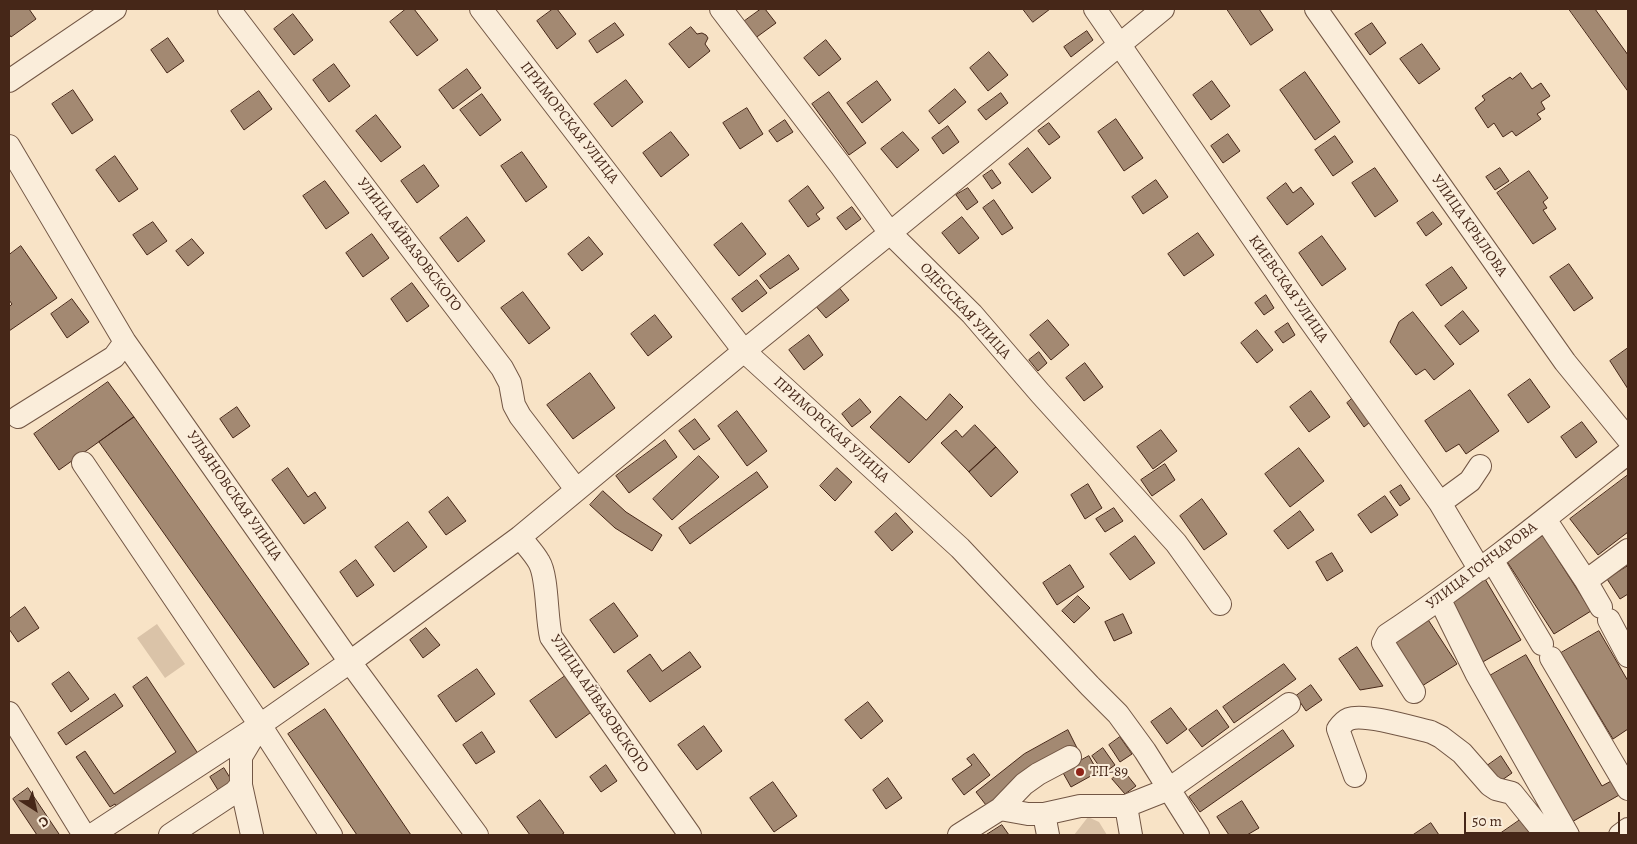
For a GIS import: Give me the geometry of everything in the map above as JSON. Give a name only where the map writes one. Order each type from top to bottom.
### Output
[{"type":"street","points":[[9,81],[115,9]]},
{"type":"street","name":"УЛИЦА АЙВАЗОВСКОГО","points":[[229,9],[502,368],[510,383],[514,405],[520,416],[576,489]]},
{"type":"street","name":"ПРИМОРСКАЯ УЛИЦА","points":[[481,9],[744,351],[960,548],[1118,714],[1145,751],[1198,835]]},
{"type":"street","name":"ОДЕССКАЯ УЛИЦА","points":[[721,9],[842,166],[890,233],[972,314],[1046,400],[1176,543],[1220,604]]},
{"type":"street","name":"КИЕВСКАЯ УЛИЦА","points":[[1095,9],[1302,308],[1440,504],[1547,651],[1628,789]]},
{"type":"street","points":[[92,835],[260,725],[350,662],[520,537],[744,351],[1164,9]]},
{"type":"street","name":"УЛИЦА КРЫЛОВА","points":[[1316,9],[1565,362],[1628,440]]},
{"type":"street","name":"УЛЬЯНОВСКАЯ УЛИЦА","points":[[9,146],[125,342],[350,662],[477,835]]},
{"type":"street","points":[[18,417],[114,357],[125,342]]},
{"type":"street","name":"УЛИЦА ГОНЧАРОВА","points":[[1414,692],[1383,643],[1387,635],[1440,600],[1628,453]]},
{"type":"street","points":[[83,463],[260,725],[331,835]]},
{"type":"street","points":[[1440,504],[1470,481],[1480,466]]},
{"type":"street","points":[[1545,519],[1586,580],[1628,656]]},
{"type":"street","name":"УЛИЦА АЙВАЗОВСКОГО","points":[[520,537],[540,563],[551,637],[690,835]]},
{"type":"street","points":[[1586,580],[1628,550]]},
{"type":"street","points":[[1440,600],[1544,820]]},
{"type":"street","points":[[1000,809],[1028,814],[1046,825],[1080,806],[1126,806],[1169,789],[1289,704]]},
{"type":"street","points":[[9,712],[84,835]]},
{"type":"street","points":[[1354,776],[1338,730],[1346,719],[1366,717],[1421,730],[1441,737],[1462,753],[1490,785],[1496,789],[1512,793],[1544,820],[1568,835]]},
{"type":"street","points":[[252,835],[241,785],[241,757],[260,725]]},
{"type":"street","points":[[959,835],[1000,809],[1024,784],[1038,774],[1070,757]]},
{"type":"street","points":[[170,835],[235,792],[241,785]]},
{"type":"street","points":[[1126,806],[1132,835]]},
{"type":"street","points":[[1620,835],[1628,829]]},
{"type":"shaded area","points":[[157,624],[185,664],[165,678],[137,638]]},
{"type":"shaded area","points":[[1088,817],[1099,822],[1107,835],[1074,835]]},
{"type":"building","points":[[9,9],[29,9],[36,19],[11,37],[9,34]]},
{"type":"building","points":[[406,9],[414,9],[438,40],[417,56],[390,22]]},
{"type":"building","points":[[553,9],[557,9],[576,34],[557,49],[537,21]]},
{"type":"building","points":[[761,9],[765,9],[776,23],[754,39],[742,23]]},
{"type":"building","points":[[1023,9],[1050,9],[1033,22]]},
{"type":"building","points":[[1227,9],[1259,9],[1273,30],[1251,45]]},
{"type":"building","points":[[1569,9],[1595,9],[1628,55],[1628,91]]},
{"type":"building","points":[[293,14],[313,40],[294,55],[274,29]]},
{"type":"building","points":[[615,23],[624,35],[597,53],[589,41]]},
{"type":"building","points":[[1372,23],[1386,43],[1370,55],[1355,34]]},
{"type":"building","points":[[691,27],[697,34],[702,33],[706,35],[708,38],[705,44],[710,51],[689,68],[669,44]]},
{"type":"building","points":[[1087,31],[1093,40],[1071,57],[1064,47]]},
{"type":"building","points":[[168,38],[184,61],[167,73],[151,50]]},
{"type":"building","points":[[826,40],[841,59],[819,76],[804,58]]},
{"type":"building","points":[[1422,44],[1440,69],[1419,84],[1400,59]]},
{"type":"building","points":[[989,52],[1008,75],[988,91],[970,68]]},
{"type":"building","points":[[334,64],[350,86],[329,102],[313,80]]},
{"type":"building","points":[[467,69],[481,88],[453,109],[439,90]]},
{"type":"building","points":[[1305,72],[1340,122],[1315,140],[1280,90]]},
{"type":"building","points":[[1521,73],[1532,89],[1541,83],[1550,96],[1541,102],[1545,109],[1537,114],[1541,119],[1516,136],[1512,131],[1503,137],[1494,123],[1488,128],[1475,108],[1485,100],[1482,96],[1510,77],[1512,79]]},
{"type":"building","points":[[626,80],[643,102],[612,127],[594,104]]},
{"type":"building","points":[[877,81],[891,100],[862,123],[847,103]]},
{"type":"building","points":[[1212,81],[1230,106],[1211,120],[1193,95]]},
{"type":"building","points":[[955,89],[966,102],[939,124],[929,111]]},
{"type":"building","points":[[73,90],[93,120],[72,134],[52,104]]},
{"type":"building","points":[[259,91],[272,109],[244,130],[231,111]]},
{"type":"building","points":[[829,92],[866,143],[849,155],[812,104]]},
{"type":"building","points":[[1001,93],[1008,103],[986,120],[978,110]]},
{"type":"building","points":[[482,94],[501,120],[480,136],[460,110]]},
{"type":"building","points":[[747,108],[763,134],[740,149],[723,123]]},
{"type":"building","points":[[376,115],[401,147],[381,162],[356,131]]},
{"type":"building","points":[[1116,119],[1143,158],[1124,171],[1098,132]]},
{"type":"building","points":[[785,120],[793,132],[777,142],[769,131]]},
{"type":"building","points":[[1049,123],[1060,137],[1049,145],[1038,131]]},
{"type":"building","points":[[948,126],[959,142],[943,154],[932,138]]},
{"type":"building","points":[[671,132],[689,155],[661,177],[643,153]]},
{"type":"building","points":[[903,132],[919,150],[897,168],[881,149]]},
{"type":"building","points":[[1228,134],[1240,151],[1223,163],[1211,146]]},
{"type":"building","points":[[1335,136],[1353,162],[1333,176],[1315,150]]},
{"type":"building","points":[[1028,148],[1051,178],[1032,193],[1009,164]]},
{"type":"building","points":[[522,152],[547,187],[526,202],[501,166]]},
{"type":"building","points":[[115,156],[138,189],[119,202],[96,170]]},
{"type":"building","points":[[424,165],[439,186],[417,203],[401,181]]},
{"type":"building","points":[[1375,168],[1398,201],[1375,217],[1352,183]]},
{"type":"building","points":[[1500,168],[1509,181],[1495,190],[1486,177]]},
{"type":"building","points":[[992,170],[1001,183],[992,189],[983,176]]},
{"type":"building","points":[[1529,171],[1548,198],[1543,202],[1547,208],[1543,210],[1556,229],[1533,244],[1497,193]]},
{"type":"building","points":[[1156,180],[1168,197],[1143,214],[1132,197]]},
{"type":"building","points":[[325,181],[349,213],[326,229],[303,196]]},
{"type":"building","points":[[1286,183],[1293,193],[1301,187],[1314,204],[1287,225],[1267,198]]},
{"type":"building","points":[[808,186],[824,208],[816,214],[820,219],[808,227],[789,201]]},
{"type":"building","points":[[968,188],[978,202],[967,210],[956,195]]},
{"type":"building","points":[[994,200],[1013,228],[1002,235],[983,208]]},
{"type":"building","points":[[852,207],[861,219],[846,230],[837,218]]},
{"type":"building","points":[[1433,212],[1442,224],[1426,236],[1417,223]]},
{"type":"building","points":[[467,217],[485,241],[458,262],[440,238]]},
{"type":"building","points":[[962,217],[979,238],[959,254],[942,233]]},
{"type":"building","points":[[153,222],[167,241],[147,255],[133,235]]},
{"type":"building","points":[[742,223],[766,254],[739,276],[714,245]]},
{"type":"building","points":[[1198,233],[1214,255],[1184,276],[1168,254]]},
{"type":"building","points":[[372,234],[389,258],[363,277],[346,253]]},
{"type":"building","points":[[1322,236],[1346,269],[1322,286],[1299,253]]},
{"type":"building","points":[[589,237],[603,254],[582,271],[568,254]]},
{"type":"building","points":[[192,239],[204,253],[188,266],[176,251]]},
{"type":"building","points":[[21,246],[57,298],[9,331],[9,307],[12,304],[9,300],[9,255]]},
{"type":"building","points":[[789,255],[799,269],[770,289],[760,276]]},
{"type":"building","points":[[1569,264],[1593,298],[1574,311],[1550,277]]},
{"type":"building","points":[[1452,267],[1467,288],[1441,306],[1426,285]]},
{"type":"building","points":[[757,280],[767,293],[742,312],[732,299]]},
{"type":"building","points":[[412,283],[429,306],[407,322],[391,299]]},
{"type":"building","points":[[837,285],[849,300],[826,318],[814,304]]},
{"type":"building","points":[[523,292],[550,328],[529,344],[501,308]]},
{"type":"building","points":[[1266,295],[1274,308],[1264,315],[1255,303]]},
{"type":"building","points":[[72,299],[89,322],[67,338],[51,314]]},
{"type":"building","points":[[1463,311],[1479,331],[1460,345],[1445,326]]},
{"type":"building","points":[[1413,312],[1454,364],[1434,380],[1425,369],[1416,375],[1390,342],[1399,322]]},
{"type":"building","points":[[655,315],[672,337],[648,356],[631,334]]},
{"type":"building","points":[[1048,320],[1069,345],[1051,360],[1030,335]]},
{"type":"building","points":[[1288,323],[1295,335],[1283,343],[1275,332]]},
{"type":"building","points":[[1257,330],[1273,350],[1257,363],[1241,343]]},
{"type":"building","points":[[809,335],[823,355],[804,370],[789,350]]},
{"type":"building","points":[[1628,348],[1628,389],[1610,361]]},
{"type":"building","points":[[1039,352],[1047,363],[1038,371],[1029,360]]},
{"type":"building","points":[[1085,363],[1103,387],[1084,401],[1066,378]]},
{"type":"building","points":[[590,373],[615,408],[573,439],[547,405]]},
{"type":"building","points":[[1530,379],[1550,407],[1528,423],[1508,395]]},
{"type":"building","points":[[108,382],[134,417],[59,470],[34,434]]},
{"type":"building","points":[[1470,390],[1499,431],[1466,454],[1459,444],[1446,452],[1425,421]]},
{"type":"building","points":[[1311,391],[1330,417],[1309,432],[1290,407]]},
{"type":"building","points":[[950,394],[963,407],[909,463],[870,427],[900,396],[926,420]]},
{"type":"building","points":[[1353,398],[1370,422],[1364,427],[1347,403]]},
{"type":"building","points":[[860,399],[871,412],[852,427],[842,414]]},
{"type":"building","points":[[237,407],[250,426],[233,438],[220,419]]},
{"type":"building","points":[[737,411],[767,451],[747,466],[718,426]]},
{"type":"building","points":[[134,417],[309,664],[274,688],[99,442]]},
{"type":"building","points":[[695,419],[710,439],[694,450],[679,431]]},
{"type":"building","points":[[1582,422],[1597,442],[1576,458],[1561,437]]},
{"type":"building","points":[[975,425],[996,447],[969,472],[941,443],[956,430],[962,437]]},
{"type":"building","points":[[1161,430],[1177,451],[1153,469],[1137,447]]},
{"type":"building","points":[[665,440],[677,457],[629,493],[616,476]]},
{"type":"building","points":[[996,447],[1018,472],[991,497],[969,472]]},
{"type":"building","points":[[1299,448],[1324,481],[1290,507],[1265,474]]},
{"type":"building","points":[[699,456],[719,477],[672,520],[653,499]]},
{"type":"building","points":[[1165,464],[1175,480],[1152,496],[1141,480]]},
{"type":"building","points":[[288,468],[308,497],[315,492],[326,508],[304,524],[272,480]]},
{"type":"building","points":[[837,468],[852,482],[835,501],[820,486]]},
{"type":"building","points":[[757,472],[768,487],[690,544],[679,528]]},
{"type":"building","points":[[1628,475],[1628,532],[1598,555],[1570,519]]},
{"type":"building","points":[[1088,484],[1102,508],[1085,519],[1071,495]]},
{"type":"building","points":[[1401,485],[1410,499],[1400,506],[1390,492]]},
{"type":"building","points":[[603,491],[626,512],[662,535],[652,551],[615,528],[590,505]]},
{"type":"building","points":[[1385,496],[1398,515],[1371,533],[1358,515]]},
{"type":"building","points":[[448,497],[466,521],[446,535],[429,512]]},
{"type":"building","points":[[1202,499],[1227,534],[1204,550],[1180,516]]},
{"type":"building","points":[[1114,508],[1123,521],[1105,532],[1096,519]]},
{"type":"building","points":[[1300,511],[1314,530],[1288,549],[1274,531]]},
{"type":"building","points":[[896,513],[913,532],[892,551],[875,532]]},
{"type":"building","points":[[408,522],[427,547],[394,572],[375,547]]},
{"type":"building","points":[[1135,536],[1155,563],[1130,580],[1110,554]]},
{"type":"building","points":[[1543,536],[1591,611],[1554,634],[1506,560]]},
{"type":"building","points":[[1332,553],[1343,571],[1327,581],[1316,562]]},
{"type":"building","points":[[356,560],[374,585],[357,597],[340,572]]},
{"type":"building","points":[[1070,565],[1084,587],[1057,605],[1043,583]]},
{"type":"building","points":[[1628,566],[1628,594],[1620,599],[1607,579]]},
{"type":"building","points":[[1485,579],[1521,640],[1481,663],[1446,603]]},
{"type":"building","points":[[1078,596],[1090,608],[1074,623],[1062,611]]},
{"type":"building","points":[[614,603],[638,636],[614,653],[590,620]]},
{"type":"building","points":[[25,607],[39,628],[18,642],[9,629],[9,619]]},
{"type":"building","points":[[1123,614],[1132,633],[1114,641],[1105,622]]},
{"type":"building","points":[[1425,615],[1457,664],[1422,686],[1391,637]]},
{"type":"building","points":[[426,628],[440,645],[423,658],[410,640]]},
{"type":"building","points":[[1599,631],[1628,681],[1628,729],[1613,739],[1561,653]]},
{"type":"building","points":[[1357,647],[1383,686],[1360,690],[1339,659]]},
{"type":"building","points":[[690,652],[701,667],[650,702],[627,671],[650,654],[662,671]]},
{"type":"building","points":[[1526,655],[1602,786],[1613,780],[1621,794],[1570,823],[1486,678]]},
{"type":"building","points":[[1284,664],[1296,679],[1234,723],[1223,707]]},
{"type":"building","points":[[477,669],[495,694],[456,722],[438,696]]},
{"type":"building","points":[[69,672],[89,699],[71,712],[52,684]]},
{"type":"building","points":[[568,674],[594,710],[556,738],[530,701]]},
{"type":"building","points":[[147,677],[199,755],[118,809],[115,804],[110,807],[76,757],[85,751],[114,794],[176,752],[133,687]]},
{"type":"building","points":[[1311,685],[1322,700],[1306,711],[1296,696]]},
{"type":"building","points":[[115,694],[123,706],[66,745],[58,733]]},
{"type":"building","points":[[868,702],[883,721],[861,739],[845,720]]},
{"type":"building","points":[[1171,708],[1187,729],[1167,744],[1151,722]]},
{"type":"building","points":[[325,709],[411,835],[357,835],[288,734]]},
{"type":"building","points":[[1217,710],[1229,727],[1202,747],[1189,730]]},
{"type":"building","points":[[704,726],[722,751],[697,770],[678,745]]},
{"type":"building","points":[[1068,730],[1077,748],[1035,772],[989,809],[976,792],[1024,754]]},
{"type":"building","points":[[1283,730],[1294,746],[1200,812],[1189,797]]},
{"type":"building","points":[[482,732],[495,752],[476,764],[463,745]]},
{"type":"building","points":[[1120,737],[1132,754],[1120,762],[1109,745]]},
{"type":"building","points":[[1103,748],[1115,765],[1104,773],[1092,756]]},
{"type":"building","points":[[974,754],[990,775],[964,795],[952,779],[972,765],[967,759]]},
{"type":"building","name":"ТП-89","points":[[1089,756],[1098,772],[1071,787],[1062,771]]},
{"type":"building","points":[[1501,756],[1512,773],[1495,785],[1484,768]]},
{"type":"building","points":[[606,765],[617,781],[601,792],[590,777]]},
{"type":"building","points":[[224,768],[232,781],[218,790],[210,777]]},
{"type":"building","points":[[1123,770],[1136,786],[1125,794],[1112,779]]},
{"type":"building","points":[[888,778],[902,798],[886,809],[873,790]]},
{"type":"building","points":[[773,782],[797,816],[774,832],[750,798]]},
{"type":"building","points":[[28,788],[58,835],[37,835],[13,799]]},
{"type":"building","points":[[540,800],[564,833],[561,835],[530,835],[517,817]]},
{"type":"building","points":[[1242,801],[1259,828],[1247,835],[1229,835],[1217,817]]},
{"type":"building","points":[[1520,820],[1531,835],[1498,835]]},
{"type":"building","points":[[1431,823],[1439,835],[1413,835]]},
{"type":"building","points":[[1002,825],[1009,835],[986,835]]},
{"type":"place","name":"ТП-89","points":[[1080,772]]}]
